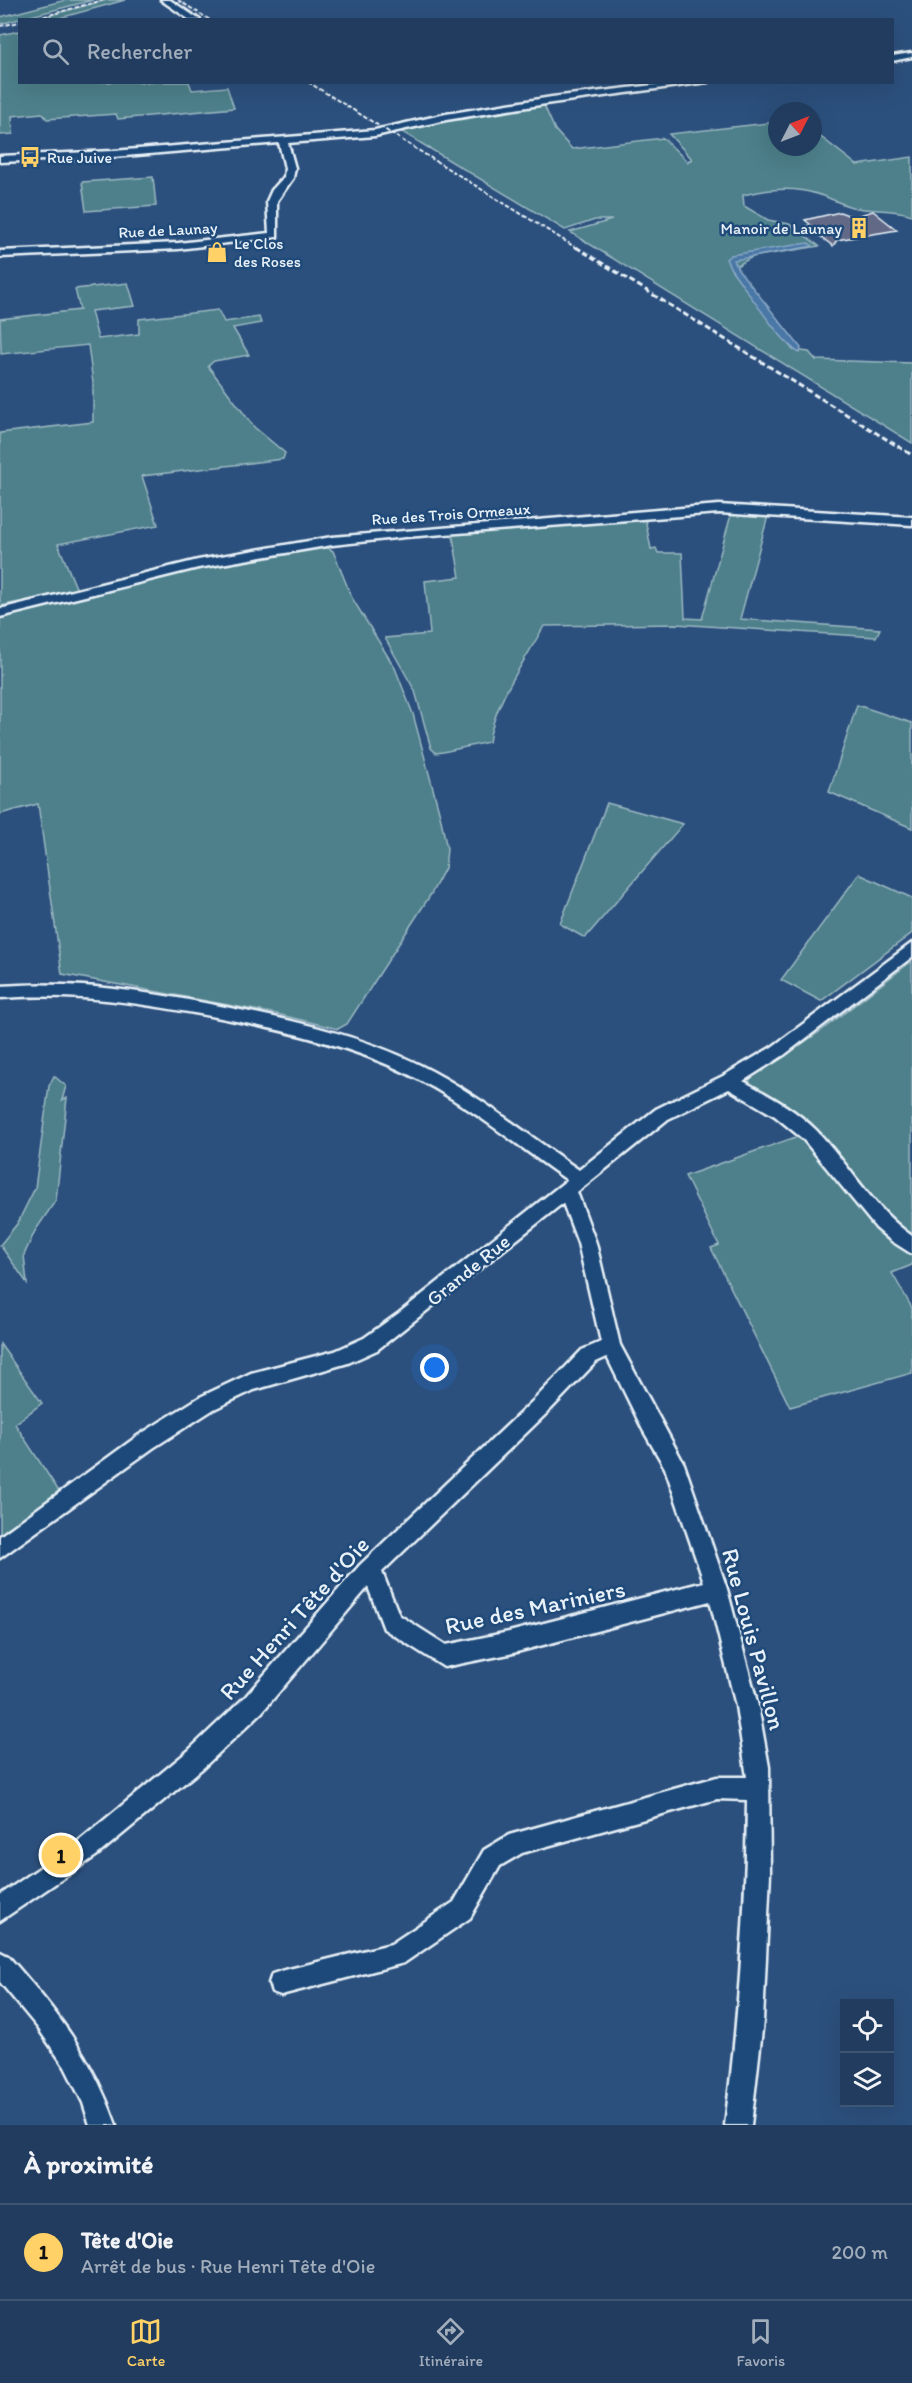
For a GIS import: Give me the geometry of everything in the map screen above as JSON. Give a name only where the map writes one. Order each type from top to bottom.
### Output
[{"type":"street","points":[[165,0],[193,18]]},
{"type":"street","points":[[894,59],[911,56]]},
{"type":"street","points":[[0,159],[113,154],[375,134],[460,114],[673,84]]},
{"type":"street","name":"Rue de Launay","points":[[0,254],[178,246],[274,235],[272,201],[276,190],[288,178],[290,168],[284,141]]},
{"type":"street","name":"Rue des Trois Ormeaux","points":[[0,613],[198,564],[332,541],[394,534],[719,509],[912,521]]},
{"type":"street","name":"Grande Rue","points":[[0,1548],[177,1421],[210,1402],[240,1386],[350,1354],[375,1341],[574,1186],[662,1114],[729,1082],[778,1051],[912,949]]},
{"type":"street","points":[[0,992],[37,988],[83,989],[192,1007],[339,1038],[417,1071],[480,1109],[574,1186]]},
{"type":"street","points":[[729,1082],[774,1105],[809,1134],[872,1212],[894,1235],[912,1246]]},
{"type":"street","name":"Rue Louis Pavillon","points":[[574,1186],[611,1346],[674,1464],[717,1589],[744,1687],[758,1767],[758,1873],[751,2021],[738,2125]]},
{"type":"street","name":"Rue Henri Tête d'Oie","points":[[0,1909],[88,1848],[196,1759],[254,1704],[367,1572],[589,1356],[611,1346]]},
{"type":"street","name":"Rue des Mariniers","points":[[367,1572],[375,1579],[391,1622],[444,1656],[509,1643],[717,1589]]},
{"type":"street","points":[[281,1983],[396,1955],[462,1910],[492,1858],[517,1843],[717,1788],[758,1789]]},
{"type":"street","points":[[0,1964],[56,2028],[81,2070],[103,2125]]},
{"type":"green space","points":[[66,0],[93,0],[0,24],[0,17]]},
{"type":"green space","points":[[107,0],[125,0],[60,18],[39,18]]},
{"type":"green space","points":[[18,31],[18,84],[190,84],[192,90],[227,87],[234,108],[118,119],[116,114],[47,119],[42,113],[12,116],[13,134],[0,135],[0,35]]},
{"type":"green space","points":[[543,103],[555,130],[572,149],[663,138],[688,162],[692,159],[669,134],[768,123],[768,156],[822,156],[822,138],[857,165],[912,157],[912,215],[852,207],[821,195],[799,190],[771,190],[743,195],[744,206],[768,220],[789,224],[819,246],[752,257],[731,269],[793,350],[809,352],[816,360],[912,363],[912,443],[570,232],[612,220],[595,220],[565,230],[399,130],[442,120]]},
{"type":"green space","points":[[153,177],[156,206],[86,211],[82,182]]},
{"type":"green space","points":[[128,283],[135,306],[91,311],[98,339],[139,334],[139,319],[218,310],[224,322],[259,317],[261,323],[233,328],[249,355],[214,361],[208,366],[254,427],[285,453],[283,459],[142,476],[158,525],[58,544],[77,590],[0,606],[0,433],[93,422],[93,383],[88,345],[1,354],[0,319],[80,310],[75,289]]},
{"type":"green space","points":[[732,511],[768,516],[740,619],[880,629],[876,637],[676,624],[544,626],[511,682],[497,712],[489,742],[436,753],[431,748],[415,691],[385,638],[430,634],[425,581],[460,577],[452,532],[645,518],[651,549],[656,548],[658,553],[682,553],[685,618],[702,619]]},
{"type":"green space","points":[[316,548],[328,548],[333,551],[352,598],[395,668],[413,714],[447,849],[445,868],[431,894],[347,1024],[338,1029],[277,1014],[62,974],[38,804],[0,814],[0,618],[172,573]]},
{"type":"green space","points":[[857,705],[912,723],[912,828],[829,792]]},
{"type":"green space","points":[[607,803],[683,824],[585,938],[560,924]]},
{"type":"green space","points":[[859,874],[912,898],[912,933],[821,1001],[781,980]]},
{"type":"green space","points":[[912,961],[912,1236],[890,1216],[813,1130],[781,1104],[748,1083],[751,1078],[818,1033]]},
{"type":"green space","points":[[54,1076],[66,1086],[62,1100],[67,1098],[56,1200],[35,1231],[24,1255],[27,1283],[0,1245],[17,1224],[35,1188],[49,1086]]},
{"type":"green space","points":[[804,1134],[912,1252],[912,1265],[892,1273],[912,1308],[912,1373],[790,1407],[711,1248],[719,1245],[685,1176]]},
{"type":"green space","points":[[0,1344],[42,1403],[15,1424],[62,1496],[0,1539]]},
{"type":"water","points":[[808,243],[813,246],[734,260],[738,269],[801,348],[800,353],[793,349],[775,328],[726,259],[731,255]]},
{"type":"building","points":[[873,211],[897,230],[837,240],[833,246],[806,226],[811,225],[805,220],[840,212],[853,217]]},
{"type":"railway","points":[[38,18],[103,0]]},
{"type":"railway","points":[[178,0],[207,18]]},
{"type":"railway","points":[[0,26],[18,22]]},
{"type":"railway","points":[[311,84],[578,249]]},
{"type":"railway","points":[[576,247],[912,455]]},
{"type":"place","name":"Rue Juive","points":[[30,157]]},
{"type":"place","name":"Manoir de Launay","points":[[859,228]]},
{"type":"place","name":"Le Clos des Roses","points":[[217,252]]},
{"type":"place","name":"Tête d'Oie","points":[[61,1855]]}]
